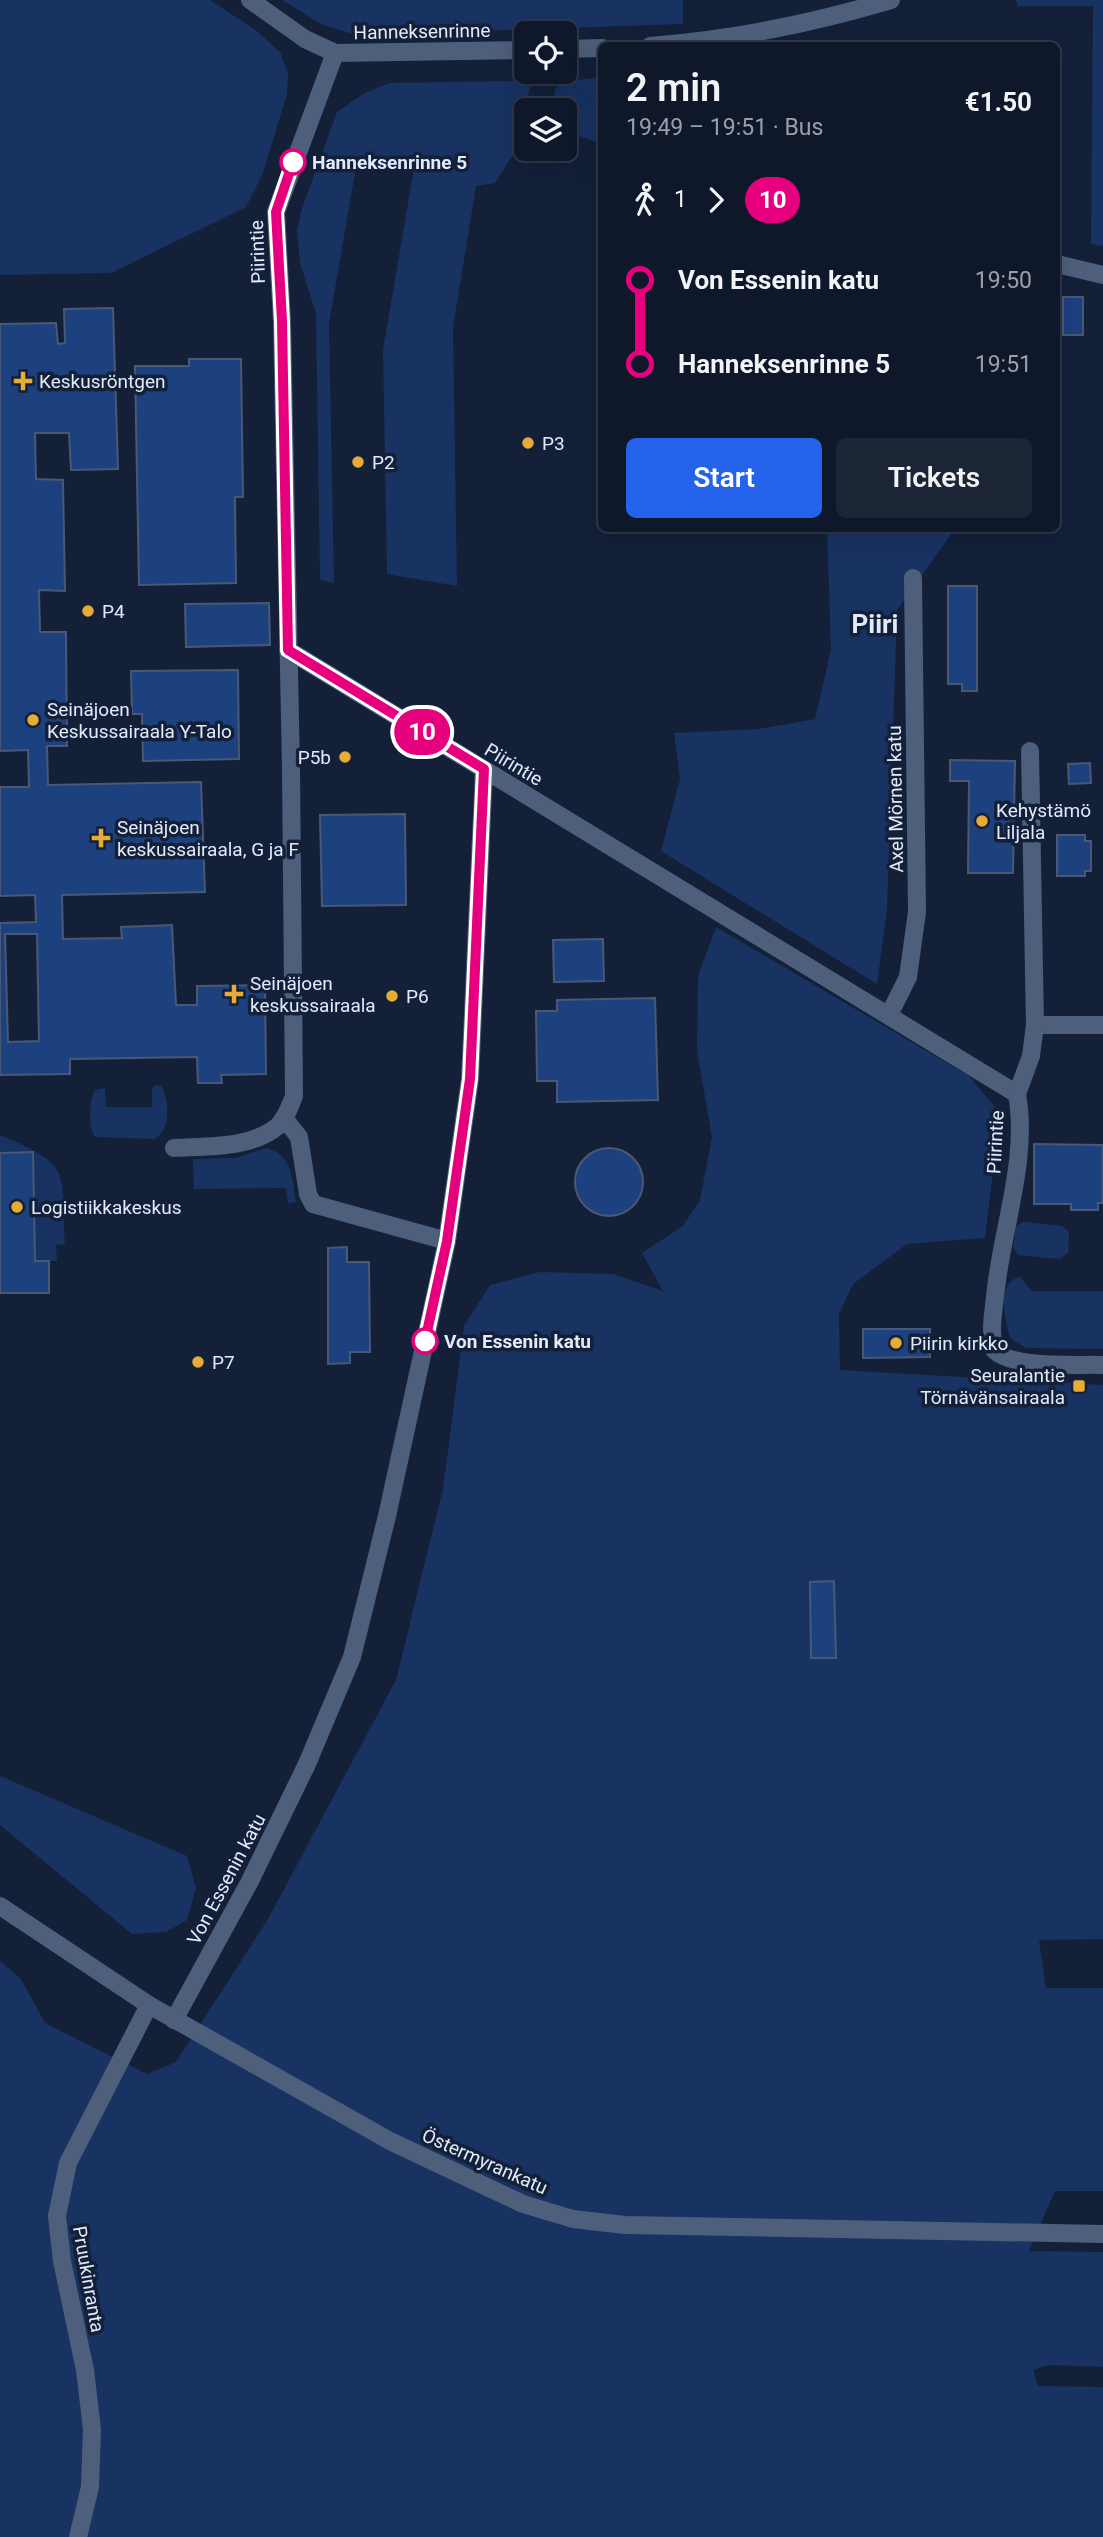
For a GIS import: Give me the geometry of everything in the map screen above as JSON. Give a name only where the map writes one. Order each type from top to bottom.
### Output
[{"type":"street","name":"Hanneksenrinne","points":[[250,0],[305,39],[335,53],[514,50]]},
{"type":"street","points":[[691,42],[742,37],[802,25],[891,0]]},
{"type":"street","points":[[577,49],[598,48]]},
{"type":"street","name":"Piirintie","points":[[335,53],[276,212],[282,321],[288,650],[1017,1094],[1020,1110],[1014,1185],[997,1276],[992,1320],[994,1350],[1001,1357],[1021,1362],[1103,1365]]},
{"type":"street","points":[[1060,265],[1103,275]]},
{"type":"street","name":"Axel Mörnen katu","points":[[889,1015],[908,977],[917,912],[913,578]]},
{"type":"street","points":[[174,1148],[235,1144],[261,1136],[284,1118],[294,1096],[288,650]]},
{"type":"street","points":[[1017,1094],[1031,1056],[1035,1025],[1030,751]]},
{"type":"street","name":"Von Essenin katu","points":[[174,2020],[250,1881],[307,1765],[352,1657],[387,1516],[447,1241],[470,1079],[484,769]]},
{"type":"street","points":[[1035,1025],[1103,1025]]},
{"type":"street","points":[[284,1118],[299,1137],[304,1153],[308,1194],[313,1204],[447,1241]]},
{"type":"street","name":"Östermyrankatu","points":[[0,1906],[149,2006],[390,2141],[523,2204],[573,2219],[625,2225],[1103,2234]]},
{"type":"street","name":"Pruukinranta","points":[[78,2537],[90,2487],[92,2429],[86,2370],[62,2261],[57,2216],[68,2163],[149,2006]]},
{"type":"shaded area","points":[[0,0],[210,0],[257,31],[280,52],[288,73],[287,94],[263,173],[246,207],[111,273],[0,275]]},
{"type":"shaded area","points":[[282,0],[683,0],[683,24],[577,28],[577,21],[514,21],[514,30],[356,35],[321,24]]},
{"type":"shaded area","points":[[1016,0],[1103,0],[1103,246],[1091,244],[1093,6],[1018,6]]},
{"type":"shaded area","points":[[598,77],[598,143],[577,135],[577,98],[554,98],[560,84],[577,84],[577,80]]},
{"type":"shaded area","points":[[514,81],[514,84],[530,87],[528,98],[514,98],[514,153],[495,183],[476,186],[453,327],[457,586],[387,574],[383,350],[414,168],[358,156],[329,323],[334,583],[320,580],[316,314],[300,263],[297,231],[301,211],[337,112],[363,94],[389,83]]},
{"type":"shaded area","points":[[827,532],[953,532],[897,610],[887,910],[877,984],[661,851],[680,779],[674,733],[759,729],[815,719],[831,650]]},
{"type":"shaded area","points":[[716,927],[969,1076],[1000,1113],[985,1238],[907,1244],[853,1284],[839,1314],[840,1370],[1103,1385],[1103,1939],[1039,1940],[1046,1988],[1103,1988],[1103,2191],[1055,2191],[1029,2251],[1103,2252],[1103,2367],[1048,2365],[1033,2370],[1038,2386],[1103,2387],[1103,2537],[0,2537],[0,1961],[21,1979],[45,2023],[147,2074],[176,2062],[268,1919],[396,1680],[443,1489],[464,1326],[490,1285],[540,1272],[613,1274],[663,1291],[642,1253],[683,1226],[700,1200],[712,1137],[697,1051],[698,976]]},
{"type":"shaded area","points":[[161,1086],[164,1092],[167,1114],[164,1129],[155,1139],[95,1137],[90,1114],[95,1090],[105,1088],[106,1107],[152,1107],[152,1088]]},
{"type":"shaded area","points":[[0,1135],[41,1155],[59,1173],[64,1200],[65,1244],[56,1245],[57,1261],[35,1261],[33,1153],[0,1153]]},
{"type":"shaded area","points":[[266,1148],[282,1156],[290,1169],[296,1202],[288,1203],[286,1188],[194,1189],[193,1159],[236,1158]]},
{"type":"shaded area","points":[[1024,1222],[1062,1226],[1069,1232],[1068,1253],[1059,1259],[1018,1255],[1013,1247],[1016,1226]]},
{"type":"shaded area","points":[[1020,1277],[1032,1291],[1103,1291],[1103,1349],[1026,1348],[1011,1339],[1006,1323],[1005,1294],[1012,1280]]},
{"type":"shaded area","points":[[0,1776],[187,1856],[196,1888],[187,1920],[166,1932],[132,1934],[0,1825]]},
{"type":"building","points":[[1063,297],[1083,297],[1083,335],[1063,335]]},
{"type":"building","name":"Seinäjoen Keskussairaala Y-Talo","points":[[113,308],[118,469],[71,470],[69,433],[35,433],[36,479],[63,480],[65,591],[39,590],[40,632],[66,632],[67,746],[47,746],[48,785],[201,782],[205,892],[62,895],[63,939],[122,938],[121,927],[172,925],[176,1005],[197,1005],[197,986],[265,985],[266,1074],[221,1075],[222,1083],[198,1083],[197,1057],[70,1059],[70,1074],[0,1075],[0,923],[36,922],[35,895],[0,896],[0,787],[29,787],[28,750],[0,751],[0,324],[56,323],[58,344],[65,343],[64,309]],"holes":[[[5,934],[37,934],[39,1041],[8,1042]]]},
{"type":"building","points":[[189,359],[241,359],[243,497],[235,497],[236,583],[139,585],[135,366],[189,366]]},
{"type":"building","points":[[948,586],[977,586],[977,691],[962,691],[962,684],[948,684]]},
{"type":"building","points":[[269,603],[270,645],[186,647],[185,604]]},
{"type":"building","points":[[238,670],[239,759],[143,761],[142,714],[132,714],[131,671]]},
{"type":"building","points":[[950,760],[1015,761],[1013,873],[968,873],[969,781],[950,781]]},
{"type":"building","points":[[1090,763],[1091,783],[1069,784],[1068,764]]},
{"type":"building","points":[[405,814],[406,905],[322,906],[320,815]]},
{"type":"building","points":[[1057,835],[1085,835],[1085,841],[1091,841],[1091,871],[1085,871],[1085,876],[1057,876]]},
{"type":"building","points":[[603,939],[604,981],[554,982],[553,940]]},
{"type":"building","points":[[655,998],[658,1100],[557,1102],[557,1081],[537,1081],[536,1011],[557,1011],[557,1000]]},
{"type":"building","points":[[1034,1144],[1103,1145],[1103,1203],[1098,1203],[1098,1210],[1071,1210],[1071,1204],[1034,1204]]},
{"type":"building","points":[[609,1148],[622,1151],[633,1158],[640,1169],[643,1182],[640,1195],[633,1206],[622,1213],[609,1216],[596,1213],[585,1206],[578,1195],[575,1182],[578,1169],[585,1158],[596,1151]]},
{"type":"building","name":"Logistiikkakeskus","points":[[33,1152],[35,1261],[49,1261],[49,1293],[0,1293],[0,1153]]},
{"type":"building","points":[[347,1247],[347,1262],[369,1262],[370,1352],[350,1352],[350,1363],[328,1364],[328,1248]]},
{"type":"building","name":"Piirin kirkko","points":[[863,1329],[930,1329],[930,1357],[863,1358]]},
{"type":"building","points":[[834,1581],[836,1658],[811,1658],[810,1582]]},
{"type":"bus line","name":"10","points":[[293,162],[276,212],[282,321],[288,650],[484,769],[470,1079],[447,1241],[425,1341]]},
{"type":"place","name":"Hanneksenrinne 5","points":[[293,162]]},
{"type":"place","name":"Keskusröntgen","points":[[23,381]]},
{"type":"place","name":"P3","points":[[528,443]]},
{"type":"place","name":"P2","points":[[358,462]]},
{"type":"place","name":"P4","points":[[88,611]]},
{"type":"place","name":"Seinäjoen Keskussairaala Y-Talo","points":[[33,720]]},
{"type":"place","name":"P5b","points":[[345,757]]},
{"type":"place","name":"Kehystämö Liljala","points":[[982,821]]},
{"type":"place","name":"Seinäjoen keskussairaala, G ja F","points":[[101,838]]},
{"type":"place","name":"Seinäjoen keskussairaala","points":[[234,994]]},
{"type":"place","name":"P6","points":[[392,996]]},
{"type":"place","name":"Logistiikkakeskus","points":[[17,1207]]},
{"type":"place","name":"Von Essenin katu","points":[[425,1341]]},
{"type":"place","name":"Piirin kirkko","points":[[896,1343]]},
{"type":"place","name":"P7","points":[[198,1362]]},
{"type":"place","name":"Seuralantie Törnävänsairaala","points":[[1079,1386]]},
{"type":"district","name":"Piiri","points":[[875,624]]}]
